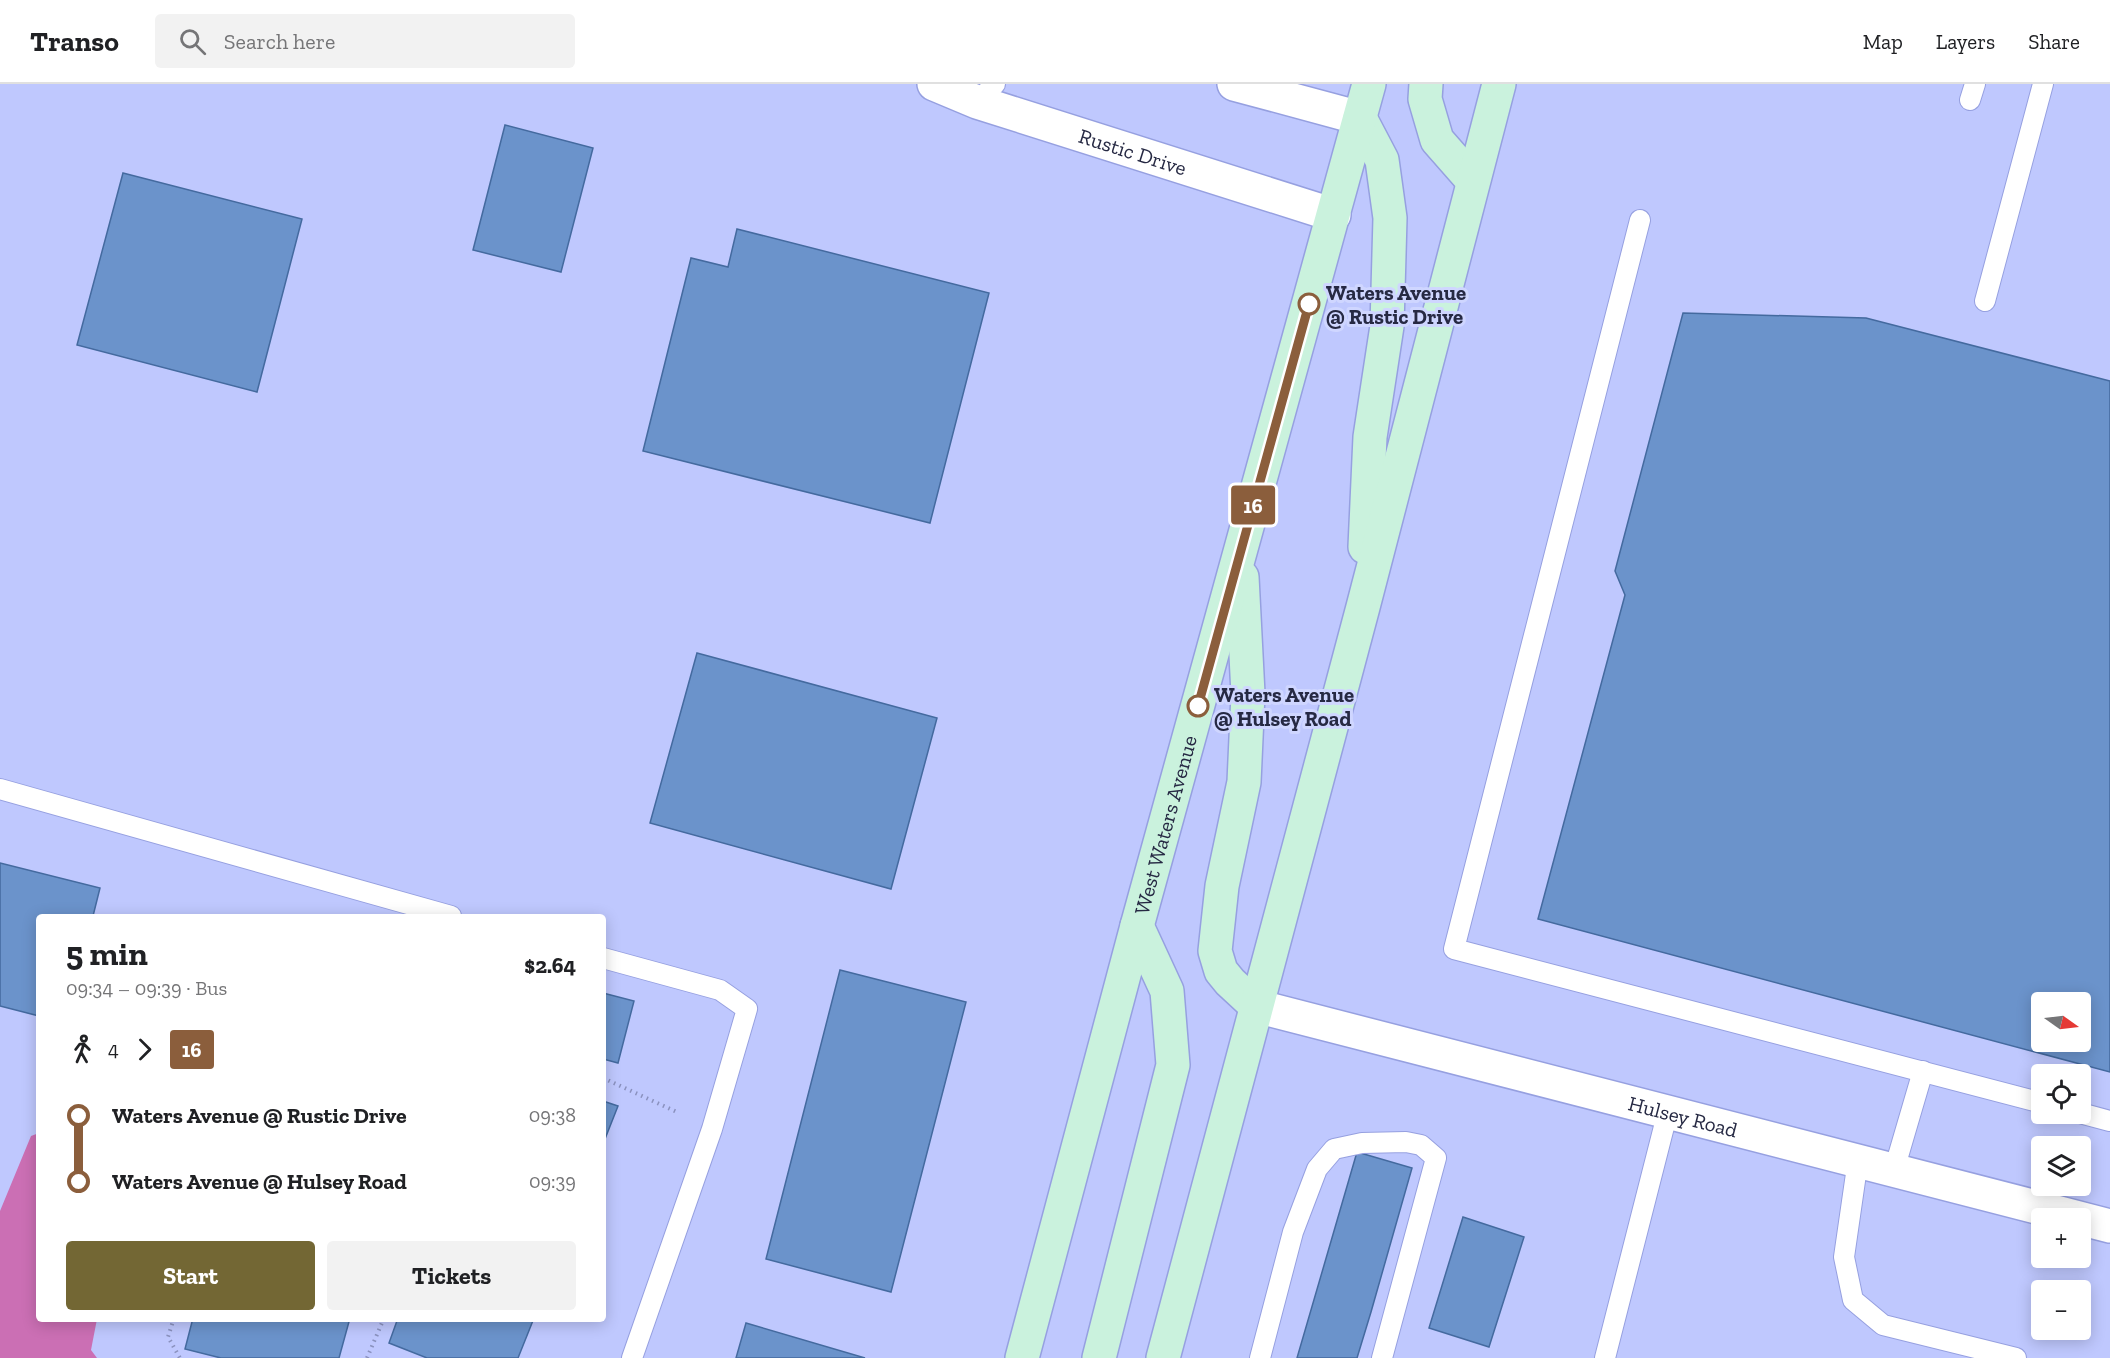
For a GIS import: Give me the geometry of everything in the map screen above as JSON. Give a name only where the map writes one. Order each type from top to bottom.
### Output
[{"type":"main road","name":"West Waters Avenue","points":[[1022,1358],[1137,926],[1369,84]]},
{"type":"main road","points":[[1426,84],[1425,99],[1437,140],[1473,181]]},
{"type":"main road","points":[[1163,1358],[1363,608],[1499,84]]},
{"type":"main road","points":[[1360,118],[1382,160],[1390,218],[1387,326],[1370,436],[1363,608]]},
{"type":"main road","points":[[1240,552],[1248,694],[1244,782],[1222,886],[1215,951],[1221,971],[1256,1006]]},
{"type":"main road","points":[[1099,1358],[1173,1065],[1167,991],[1137,926]]},
{"type":"street","name":"Rustic Drive","points":[[934,84],[986,93],[1334,215]]},
{"type":"street","points":[[1234,84],[1360,118]]},
{"type":"street","name":"Hulsey Road","points":[[1256,1006],[2110,1226]]},
{"type":"lane","points":[[1985,301],[2043,84]]},
{"type":"lane","points":[[1640,220],[1454,948],[2031,1100]]},
{"type":"lane","points":[[0,789],[444,914]]},
{"type":"lane","points":[[606,959],[720,990],[747,1009],[712,1129],[632,1358]]},
{"type":"lane","points":[[1894,1170],[1923,1071]]},
{"type":"lane","points":[[1605,1358],[1668,1111]]},
{"type":"lane","points":[[2091,1116],[2110,1121]]},
{"type":"lane","points":[[1260,1358],[1293,1232],[1317,1169],[1334,1149],[1362,1143],[1406,1142],[1421,1145],[1436,1158],[1382,1358]]},
{"type":"lane","points":[[1858,1160],[1844,1257],[1853,1300],[1883,1325],[2016,1358]]},
{"type":"path","points":[[606,1079],[712,1129]]},
{"type":"path","points":[[173,1322],[168,1337],[180,1358]]},
{"type":"path","points":[[367,1358],[382,1322]]},
{"type":"shaded area","points":[[36,1134],[36,1322],[96,1322],[91,1350],[97,1358],[0,1358],[0,1211],[31,1136]]},
{"type":"building","points":[[505,125],[593,148],[561,272],[473,250]]},
{"type":"building","points":[[123,173],[302,219],[257,392],[77,345]]},
{"type":"building","points":[[737,229],[989,293],[930,523],[643,451],[691,258],[728,267]]},
{"type":"building","points":[[1683,313],[1866,318],[2110,381],[2110,1072],[2091,1067],[2091,1064],[2080,1064],[2035,1052],[2091,1052],[2091,992],[2031,992],[2031,1051],[1538,919],[1625,595],[1615,571]]},
{"type":"building","points":[[697,653],[937,718],[891,889],[650,823]]},
{"type":"building","points":[[0,863],[100,888],[94,914],[36,914],[36,1015],[0,1006]]},
{"type":"building","points":[[840,970],[966,1002],[891,1292],[766,1259]]},
{"type":"building","points":[[606,994],[634,1001],[618,1063],[606,1060]]},
{"type":"building","points":[[606,1102],[618,1106],[606,1136]]},
{"type":"building","points":[[1357,1152],[1412,1168],[1371,1312],[1357,1358],[1297,1358]]},
{"type":"building","points":[[1463,1217],[1524,1237],[1489,1347],[1429,1328]]},
{"type":"building","points":[[192,1322],[349,1322],[339,1358],[221,1358],[185,1349]]},
{"type":"building","points":[[397,1322],[532,1322],[518,1358],[427,1358],[389,1343]]},
{"type":"building","points":[[746,1323],[865,1358],[736,1358]]},
{"type":"bus line","name":"16","points":[[1198,706],[1309,304]]},
{"type":"place","name":"Waters Avenue @ Rustic Drive","points":[[1309,304]]},
{"type":"place","name":"Waters Avenue @ Hulsey Road","points":[[1198,706]]}]
